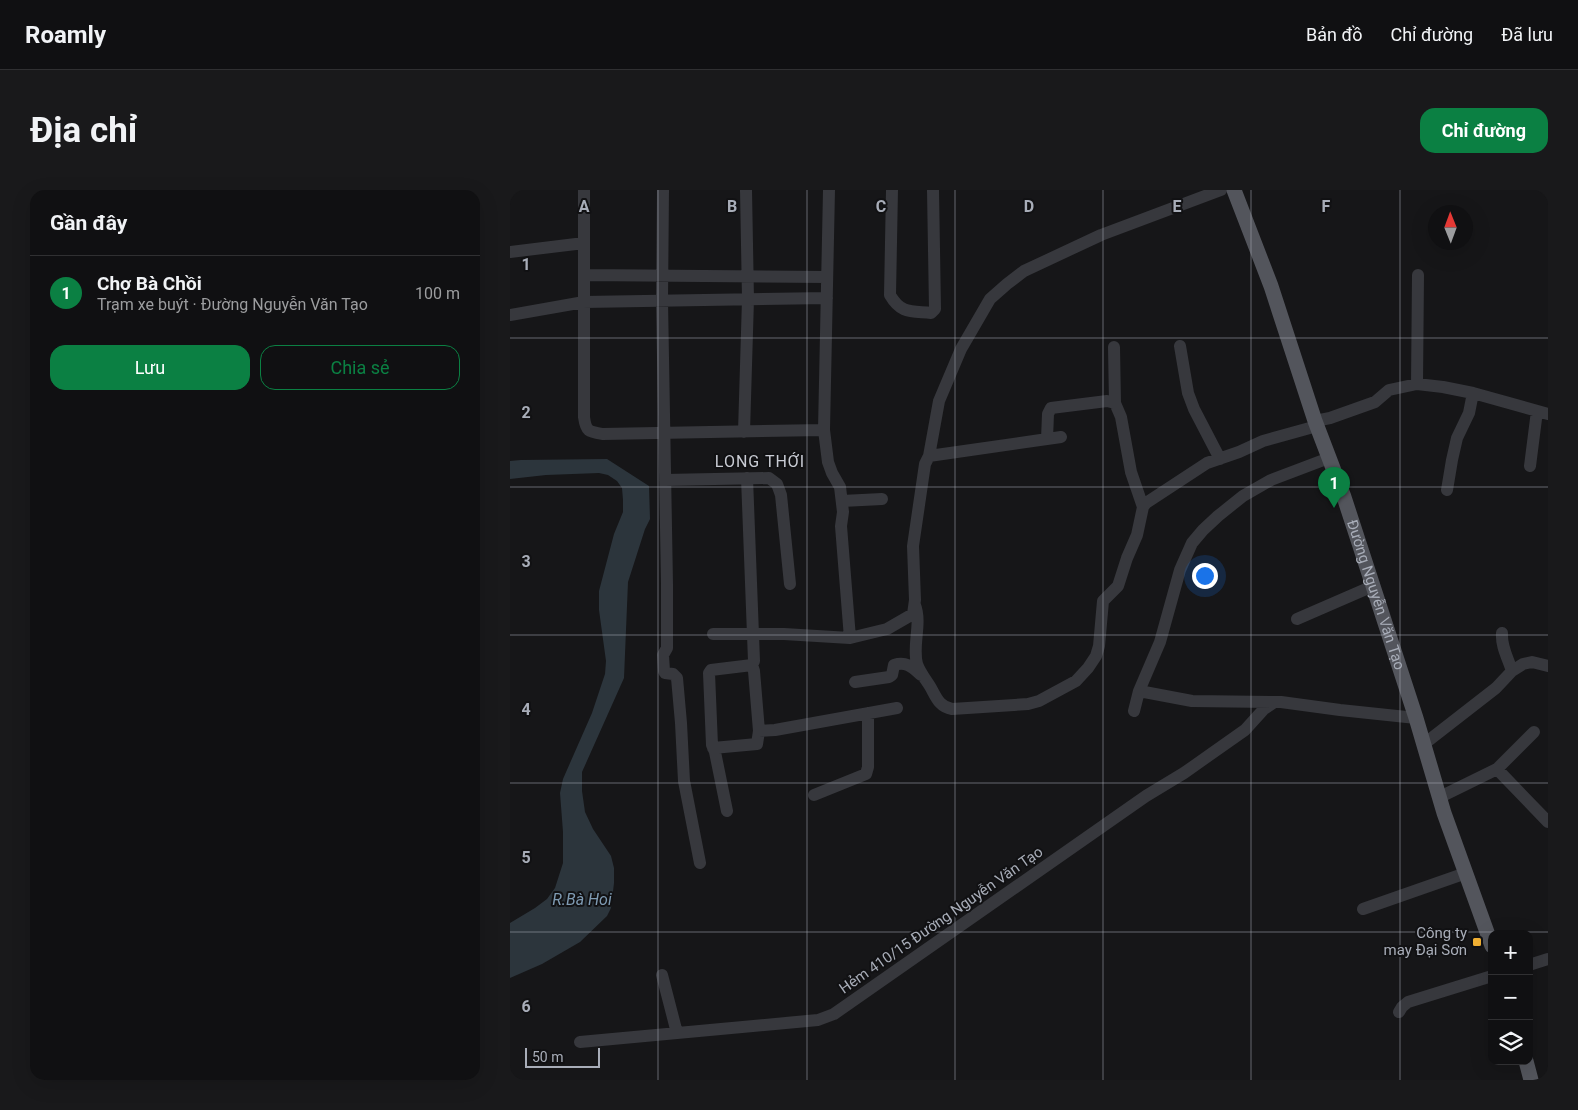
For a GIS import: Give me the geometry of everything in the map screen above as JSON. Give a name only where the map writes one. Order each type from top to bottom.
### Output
[{"type":"main road","name":"Đường Nguyễn Văn Tạo","points":[[1234,190],[1271,286],[1373,586],[1440,798],[1488,935]]},
{"type":"main road","points":[[1527,1065],[1531,1080]]},
{"type":"street","points":[[584,190],[585,427],[590,432],[603,434],[824,430]]},
{"type":"street","points":[[663,190],[662,301],[667,592],[666,648],[663,655],[665,673],[673,674],[677,678],[684,780],[700,862]]},
{"type":"street","points":[[744,432],[748,299],[746,190]]},
{"type":"street","points":[[829,190],[824,430],[828,462],[840,487],[842,501],[841,526],[850,638]]},
{"type":"street","points":[[892,190],[890,295],[895,304],[902,310],[931,313],[935,310],[933,190]]},
{"type":"street","points":[[713,634],[784,634],[850,638],[887,628],[910,617],[913,614],[915,605],[914,546],[925,464],[939,401],[961,349],[990,299],[1024,271],[1101,235],[1221,190]]},
{"type":"street","points":[[510,252],[584,243]]},
{"type":"street","points":[[584,275],[827,277]]},
{"type":"street","points":[[1417,384],[1418,275]]},
{"type":"street","points":[[510,315],[584,302],[827,298]]},
{"type":"street","points":[[1180,346],[1188,393],[1194,409],[1220,459]]},
{"type":"street","points":[[915,605],[918,612],[917,664],[940,704],[946,708],[1028,704],[1039,701],[1076,681],[1088,668],[1096,656],[1099,646],[1104,601],[1118,586],[1137,535],[1143,507],[1131,472],[1121,418],[1115,403],[1114,347]]},
{"type":"street","points":[[1143,507],[1207,463],[1263,441],[1375,402],[1389,390],[1417,384],[1473,393],[1542,413],[1530,466]]},
{"type":"street","points":[[1447,490],[1457,438],[1469,413],[1473,393]]},
{"type":"street","points":[[1047,439],[1048,414],[1051,408],[1107,401],[1115,403]]},
{"type":"street","points":[[928,456],[1061,437]]},
{"type":"street","points":[[1134,711],[1139,691],[1160,642],[1180,570],[1192,543],[1203,530],[1232,504],[1271,480],[1329,458]]},
{"type":"street","points":[[713,748],[757,744],[758,740],[759,730],[752,665],[754,661],[747,478]]},
{"type":"street","points":[[665,480],[769,478],[778,484],[781,496],[790,584]]},
{"type":"street","points":[[842,501],[882,500]]},
{"type":"street","points":[[1298,619],[1373,586]]},
{"type":"street","points":[[1502,633],[1501,643],[1509,659],[1512,671]]},
{"type":"street","points":[[1424,744],[1496,688],[1512,671],[1523,664],[1532,662],[1548,666]]},
{"type":"street","points":[[855,682],[889,677],[892,675],[894,665],[898,664],[910,666],[924,678]]},
{"type":"street","points":[[727,811],[712,745],[709,677],[711,670],[752,665]]},
{"type":"street","points":[[1139,691],[1192,701],[1281,702],[1416,718]]},
{"type":"street","name":"Hẻm 410/15 Đường Nguyễn Văn Tạo","points":[[580,1042],[818,1020],[834,1014],[1146,796],[1184,774],[1245,730],[1264,709],[1273,703]]},
{"type":"street","points":[[759,730],[775,730],[897,708]]},
{"type":"street","points":[[814,795],[866,774],[868,767],[868,714]]},
{"type":"street","points":[[1440,798],[1497,769],[1534,732]]},
{"type":"street","points":[[1497,769],[1548,822]]},
{"type":"street","points":[[1363,908],[1466,873]]},
{"type":"street","points":[[1533,964],[1548,959]]},
{"type":"street","points":[[662,975],[676,1033]]},
{"type":"street","points":[[1399,1012],[1405,1003],[1488,977]]},
{"type":"water","name":"R.Bà Hoi","points":[[607,459],[649,486],[650,519],[628,582],[624,678],[582,772],[585,812],[593,829],[611,856],[614,868],[611,908],[607,916],[580,942],[542,964],[510,978],[510,923],[547,899],[555,888],[563,863],[560,793],[563,779],[592,713],[605,674],[606,661],[599,610],[599,591],[614,534],[623,512],[623,500],[622,488],[617,481],[608,475],[599,473],[546,475],[510,479],[510,461]]},
{"type":"place","name":"Chợ Bà Chồi","points":[[1334,508]]},
{"type":"place","name":"Công ty may Đại Sơn","points":[[1477,942]]},
{"type":"district","name":"LONG THỚI","points":[[760,461]]}]
